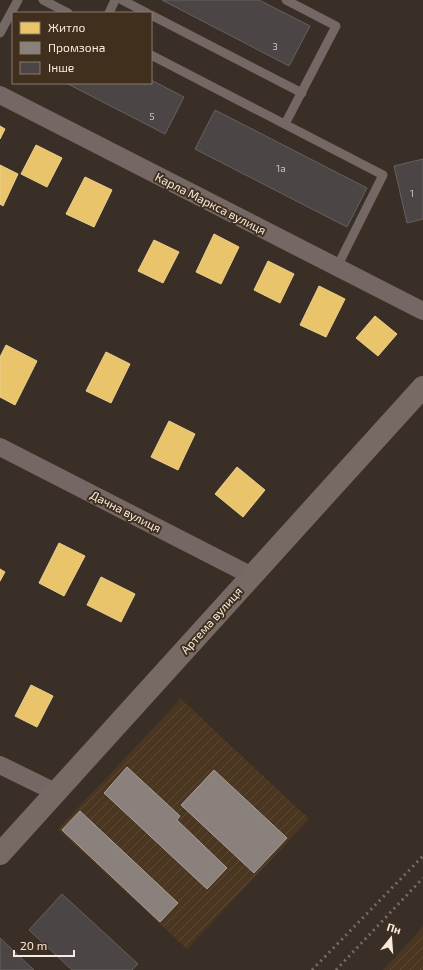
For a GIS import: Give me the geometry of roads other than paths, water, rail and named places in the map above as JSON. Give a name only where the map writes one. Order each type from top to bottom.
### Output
[{"type":"main road","name":"Артема вулиця","points":[[0,854],[423,387]]},
{"type":"street","name":"Карла Маркса вулиця","points":[[0,96],[423,311]]},
{"type":"street","name":"Дачна вулиця","points":[[0,447],[252,576]]},
{"type":"street","points":[[0,764],[55,792]]},
{"type":"lane","points":[[0,33],[18,0]]},
{"type":"lane","points":[[43,0],[66,12]]},
{"type":"lane","points":[[109,12],[115,0]]},
{"type":"lane","points":[[122,0],[145,12]]},
{"type":"lane","points":[[285,124],[336,26],[286,0]]},
{"type":"lane","points":[[152,16],[302,93]]},
{"type":"lane","points":[[152,57],[383,175],[337,268]]},
{"type":"railway","points":[[312,970],[423,856]]},
{"type":"railway","points":[[336,970],[423,878]]}]
